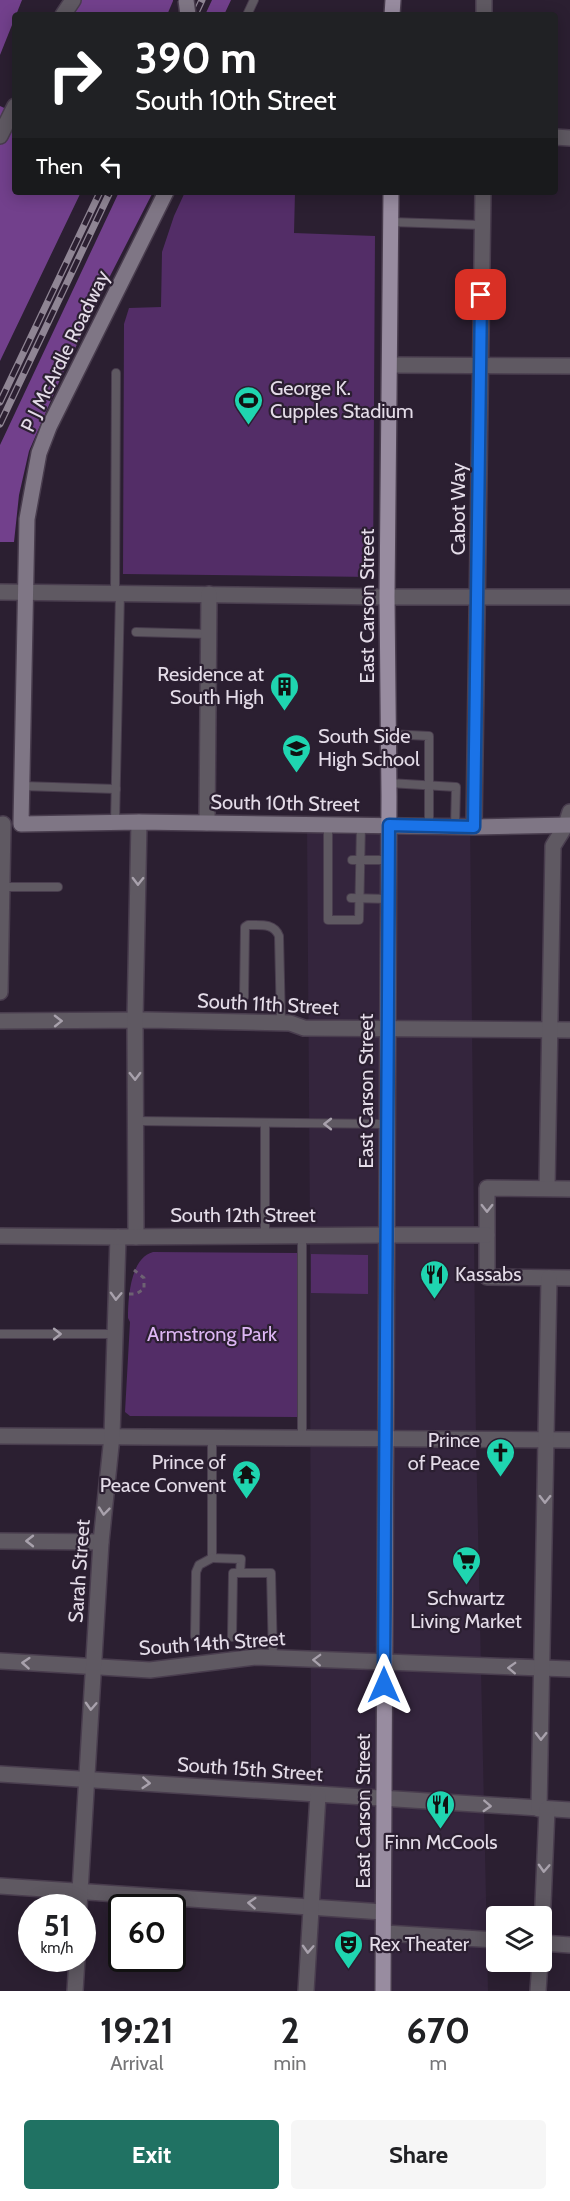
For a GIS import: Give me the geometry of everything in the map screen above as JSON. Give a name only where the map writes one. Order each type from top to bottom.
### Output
[{"type":"main road","name":"P J McArdle Roadway","points":[[21,824],[27,519],[39,453],[49,427],[165,195]]},
{"type":"main road","name":"East Carson Street","points":[[383,1991],[389,825],[387,597],[391,195]]},
{"type":"main road","name":"South 10th Street","points":[[21,824],[139,822],[474,827],[569,821]]},
{"type":"street","points":[[0,136],[12,112]]},
{"type":"street","name":"Cabot Way","points":[[474,827],[483,195]]},
{"type":"street","points":[[390,365],[570,366]]},
{"type":"street","points":[[0,592],[570,597]]},
{"type":"street","points":[[207,823],[209,594]]},
{"type":"street","points":[[547,1188],[553,846],[569,821]]},
{"type":"street","points":[[136,1237],[135,1020],[139,822]]},
{"type":"street","points":[[0,992],[3,887],[1,824]]},
{"type":"street","name":"South 10th Street","points":[[1,824],[21,824]]},
{"type":"street","name":"South 11th Street","points":[[0,1021],[135,1020],[290,1023],[304,1028],[387,1030],[570,1030]]},
{"type":"street","points":[[570,1188],[487,1188],[487,1277],[570,1278]]},
{"type":"street","name":"South 12th Street","points":[[0,1236],[487,1235]]},
{"type":"street","name":"Sarah Street","points":[[80,1891],[101,1542],[112,1436],[118,1237]]},
{"type":"street","points":[[542,1906],[542,1669],[549,1278]]},
{"type":"street","points":[[0,1436],[570,1440]]},
{"type":"street","points":[[0,1541],[101,1542]]},
{"type":"street","name":"South 14th Street","points":[[0,1661],[150,1670],[256,1657],[570,1670]]},
{"type":"street","name":"South 15th Street","points":[[0,1774],[570,1810]]},
{"type":"street","points":[[306,1991],[318,1795]]},
{"type":"street","points":[[0,1886],[383,1912]]},
{"type":"street","points":[[385,1933],[486,1939]]},
{"type":"street","points":[[552,1944],[570,1945]]},
{"type":"street","points":[[75,1991],[76,1972]]},
{"type":"street","points":[[538,1991],[539,1972]]},
{"type":"lane","points":[[391,222],[482,225]]},
{"type":"lane","points":[[116,373],[116,823]]},
{"type":"lane","points":[[136,632],[209,634]]},
{"type":"lane","points":[[389,734],[429,736],[429,826]]},
{"type":"lane","points":[[389,783],[456,787],[455,827]]},
{"type":"lane","points":[[21,786],[116,789]]},
{"type":"lane","points":[[328,824],[330,860],[328,920],[359,920],[355,898],[356,860],[361,825]]},
{"type":"lane","points":[[356,860],[388,860]]},
{"type":"lane","points":[[3,887],[58,887]]},
{"type":"lane","points":[[355,898],[388,899]]},
{"type":"lane","points":[[244,997],[245,927],[248,925],[272,926],[277,930],[279,936],[281,1023]]},
{"type":"lane","points":[[136,1121],[386,1124]]},
{"type":"lane","points":[[265,1124],[265,1236]]},
{"type":"lane","points":[[302,1236],[303,1438]]},
{"type":"lane","points":[[0,1334],[114,1334]]},
{"type":"lane","points":[[212,1558],[213,1437]]},
{"type":"lane","points":[[195,1636],[196,1572],[199,1565],[212,1558],[241,1559],[240,1573]]},
{"type":"lane","points":[[232,1637],[233,1573],[271,1573],[273,1658]]},
{"type":"path","points":[[127,1294],[136,1294],[144,1289],[144,1278],[134,1270]]},
{"type":"shaded area","points":[[0,0],[22,0],[17,12],[12,12],[12,25],[0,55]]},
{"type":"shaded area","points":[[81,0],[173,0],[168,12],[74,12]]},
{"type":"shaded area","points":[[212,0],[231,0],[225,12],[206,12]]},
{"type":"shaded area","points":[[0,106],[12,112],[12,195],[80,195],[0,361]]},
{"type":"shaded area","points":[[118,195],[151,195],[109,278],[106,277],[103,283],[106,285],[62,375],[29,451],[19,495],[14,542],[0,542],[0,445]]},
{"type":"shaded area","points":[[470,816],[476,1438],[488,1991],[305,1991],[311,1792],[307,825]]},
{"type":"green space","name":"George K. Cupples Stadium","points":[[184,195],[295,195],[294,233],[375,236],[373,577],[123,574],[124,324],[129,308],[161,307],[162,252]]},
{"type":"green space","name":"Armstrong Park","points":[[153,1252],[298,1253],[297,1417],[130,1416],[125,1412],[130,1290],[139,1262]]},
{"type":"green space","points":[[311,1254],[368,1255],[368,1294],[311,1293]]},
{"type":"railway","points":[[185,12],[191,0]]},
{"type":"railway","points":[[196,12],[202,0]]},
{"type":"railway","points":[[0,402],[99,195]]},
{"type":"railway","points":[[0,424],[109,195]]},
{"type":"place","name":"George K. Cupples Stadium","points":[[249,426]]},
{"type":"place","name":"Residence at South High","points":[[285,712]]},
{"type":"place","name":"South Side High School","points":[[297,774]]},
{"type":"place","name":"Kassabs","points":[[434,1300]]},
{"type":"place","name":"Prince of Peace","points":[[501,1478]]},
{"type":"place","name":"Prince of Peace Convent","points":[[247,1500]]},
{"type":"place","name":"Schwartz Living Market","points":[[466,1586]]},
{"type":"place","name":"Finn McCools","points":[[441,1830]]},
{"type":"place","name":"Rex Theater","points":[[348,1970]]},
{"type":"route","points":[[384,1685],[389,825],[474,827],[481,295]]}]
